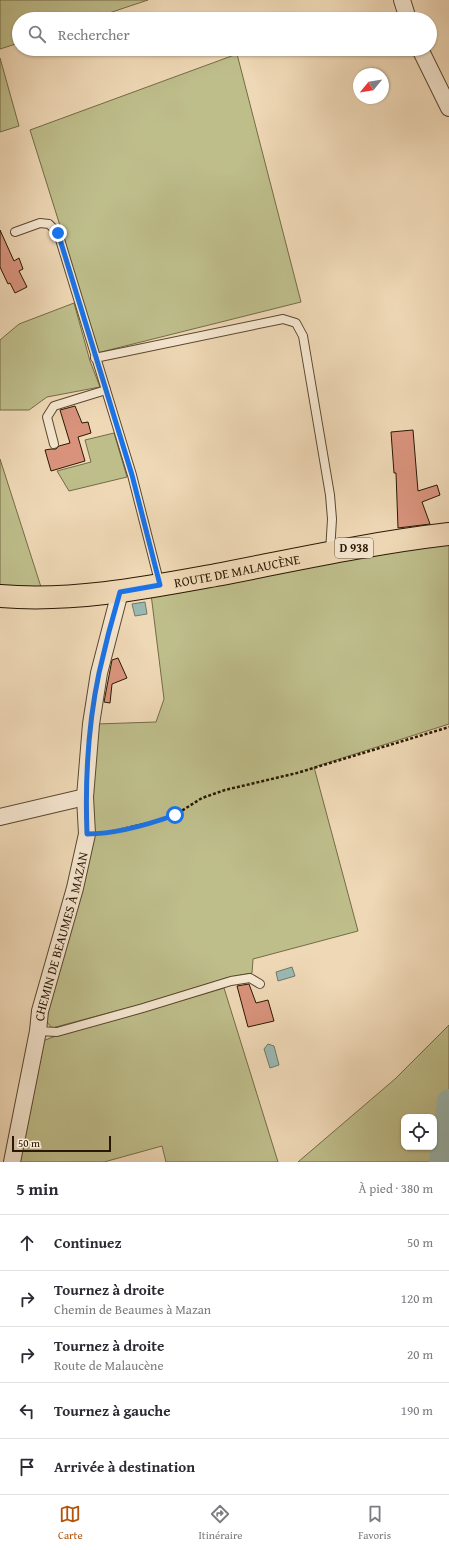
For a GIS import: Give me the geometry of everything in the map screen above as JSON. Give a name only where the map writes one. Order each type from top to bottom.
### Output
[{"type":"main road","name":"ROUTE DE MALAUCÈNE","points":[[0,596],[55,598],[120,592],[330,553],[449,534]]},
{"type":"street","points":[[402,0],[406,12]]},
{"type":"street","points":[[423,56],[449,108]]},
{"type":"street","name":"CHEMIN DE BEAUMES À MAZAN","points":[[12,1162],[38,1030],[40,1011],[75,888],[87,834],[85,797],[91,724],[99,673],[120,592]]},
{"type":"street","points":[[0,817],[85,797]]},
{"type":"lane","points":[[15,232],[40,223],[49,224],[58,233],[132,475],[160,585]]},
{"type":"lane","points":[[95,358],[283,319],[296,323],[303,336],[330,495],[332,519],[330,553]]},
{"type":"lane","points":[[54,444],[47,417],[54,406],[106,390]]},
{"type":"lane","points":[[38,1030],[57,1032],[231,981],[250,978],[260,984]]},
{"type":"path","points":[[87,834],[103,834],[161,820],[175,815],[202,798],[225,790],[297,772],[449,727]]},
{"type":"green space","points":[[0,0],[148,0],[112,12],[12,12],[12,45],[0,49]]},
{"type":"green space","points":[[232,56],[238,56],[301,302],[97,353],[62,232],[30,130]]},
{"type":"green space","points":[[0,58],[19,126],[0,132]]},
{"type":"green space","points":[[74,303],[90,361],[100,387],[47,397],[29,410],[0,410],[0,340],[19,324]]},
{"type":"green space","points":[[114,433],[127,477],[69,491],[57,471],[91,462],[85,440]]},
{"type":"green space","points":[[0,459],[41,587],[0,586]]},
{"type":"green space","points":[[449,541],[449,724],[314,767],[358,931],[253,959],[252,973],[230,977],[142,1004],[52,1028],[46,1021],[45,1011],[90,797],[96,724],[156,722],[164,699],[151,594]]},
{"type":"green space","points":[[224,988],[278,1162],[166,1162],[162,1146],[104,1162],[20,1162],[40,1042]]},
{"type":"green space","points":[[449,1025],[449,1162],[298,1162],[395,1079]]},
{"type":"water","points":[[145,602],[147,614],[135,616],[132,604]]},
{"type":"water","points":[[292,967],[295,976],[278,981],[276,972]]},
{"type":"water","points":[[268,1044],[274,1046],[279,1065],[270,1068],[264,1049]]},
{"type":"building","points":[[0,230],[14,261],[19,258],[23,269],[19,271],[27,287],[15,293],[10,283],[8,284],[0,267]]},
{"type":"building","points":[[75,406],[82,423],[88,422],[91,433],[78,437],[85,461],[51,471],[45,450],[56,449],[59,446],[70,443],[60,410]]},
{"type":"building","points":[[413,430],[418,491],[437,485],[440,495],[422,502],[430,524],[398,528],[396,473],[394,473],[391,432]]},
{"type":"building","points":[[118,658],[127,678],[112,684],[110,703],[104,702],[112,660]]},
{"type":"building","points":[[249,984],[256,1003],[268,1000],[274,1021],[248,1027],[237,986]]},
{"type":"waterway","points":[[441,1162],[449,1101]]},
{"type":"route","points":[[58,233],[132,475],[160,585],[120,592],[99,673],[91,724],[85,797],[87,834],[103,834],[137,827],[175,815]]}]
